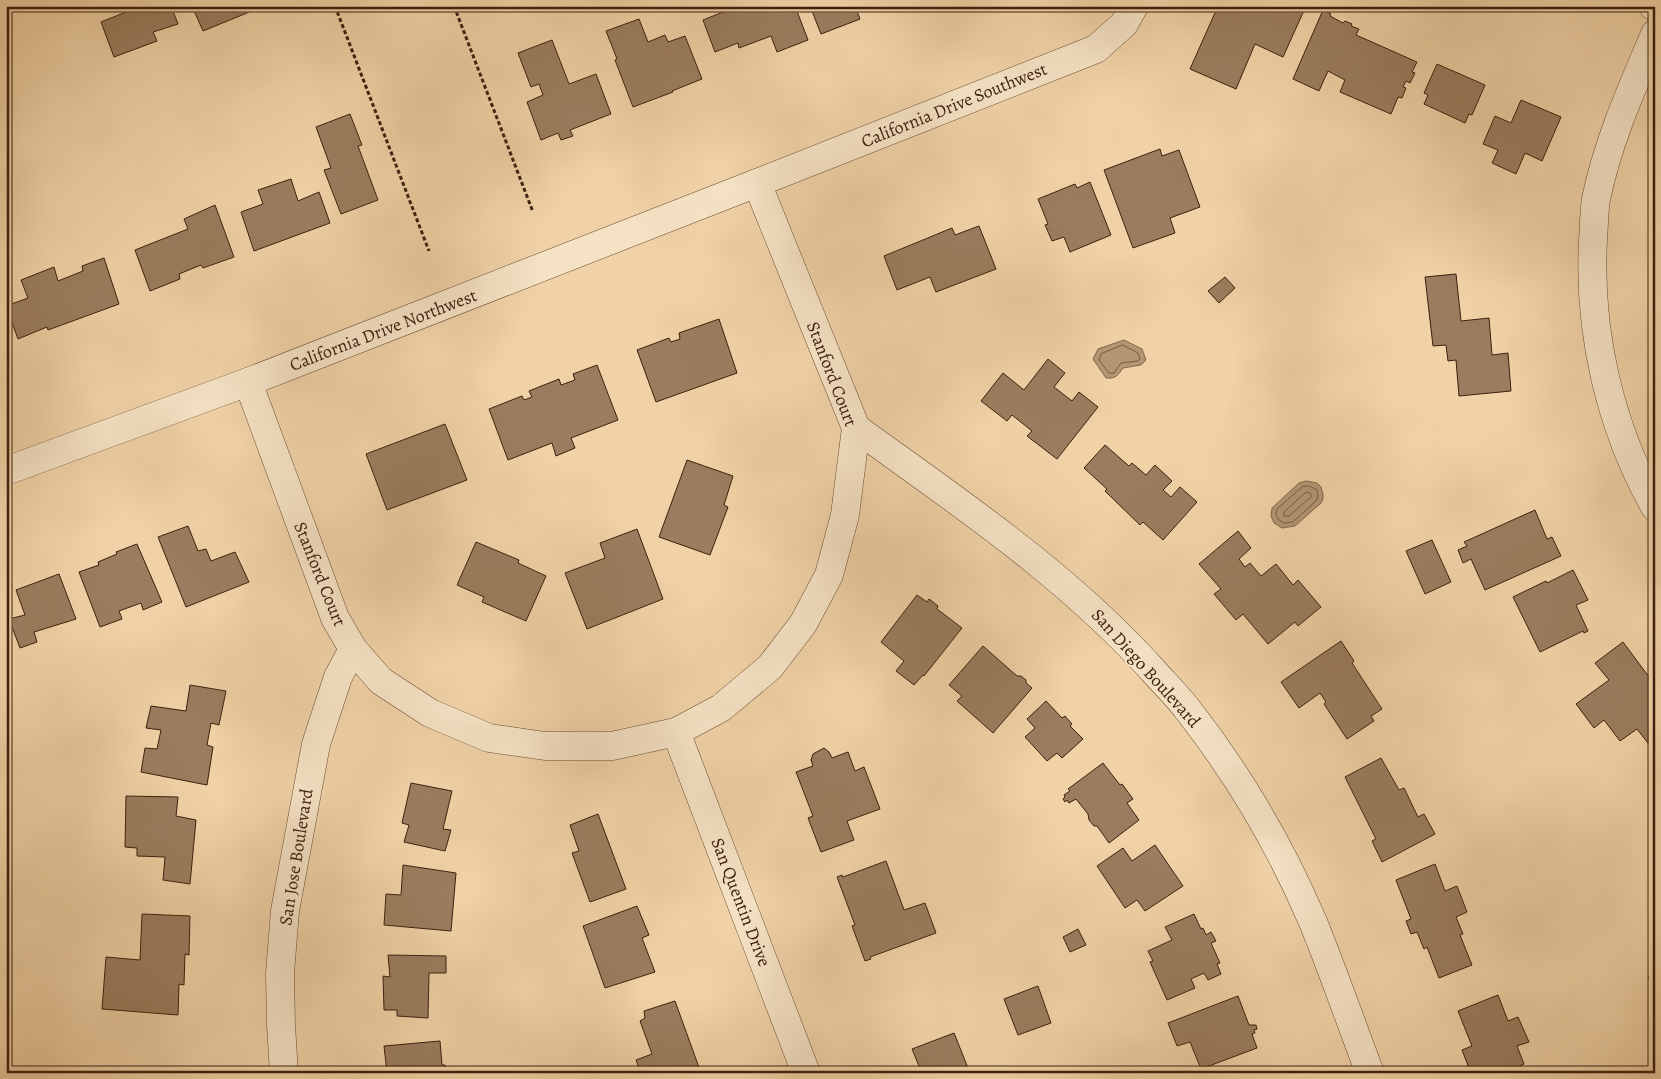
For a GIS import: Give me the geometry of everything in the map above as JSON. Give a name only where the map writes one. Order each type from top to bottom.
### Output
[{"type":"street","name":"California Drive Southwest","points":[[757,183],[1096,49],[1124,24],[1134,6]]},
{"type":"street","points":[[1655,34],[1609,147],[1596,201],[1592,256],[1594,316],[1604,376],[1621,433],[1640,481],[1655,507]]},
{"type":"street","name":"California Drive Northwest","points":[[6,471],[248,382],[757,183]]},
{"type":"street","name":"Stanford Court","points":[[248,382],[335,618],[353,649],[381,681],[430,713],[489,738],[545,746],[612,746],[676,732],[721,708],[770,667],[803,624],[829,575],[845,515],[856,428],[757,183]]},
{"type":"street","name":"San Diego Boulevard","points":[[856,428],[1008,538],[1072,590],[1114,629],[1188,709],[1226,763],[1255,809],[1289,870],[1312,922],[1370,1073]]},
{"type":"street","name":"San Jose Boulevard","points":[[284,1073],[280,973],[285,911],[316,744],[338,677],[353,649]]},
{"type":"street","name":"San Quentin Drive","points":[[676,732],[806,1073]]},
{"type":"path","points":[[335,6],[430,251]]},
{"type":"path","points":[[454,6],[533,212]]},
{"type":"water","points":[[1124,340],[1142,349],[1146,360],[1141,365],[1123,368],[1118,375],[1106,378],[1093,359],[1098,349]]},
{"type":"water","points":[[1306,481],[1317,483],[1321,487],[1323,499],[1321,503],[1295,526],[1282,528],[1274,523],[1271,516],[1272,508],[1299,483]]},
{"type":"building","points":[[141,6],[171,6],[178,24],[153,32],[157,41],[114,57],[101,22]]},
{"type":"building","points":[[192,6],[264,6],[203,31]]},
{"type":"building","points":[[738,6],[795,6],[808,40],[777,52],[771,36],[739,48],[738,43],[715,52],[703,20]]},
{"type":"building","points":[[810,6],[855,6],[860,19],[821,34]]},
{"type":"building","points":[[1218,6],[1306,6],[1283,57],[1255,44],[1236,89],[1190,69]]},
{"type":"building","points":[[1323,10],[1343,23],[1345,21],[1359,29],[1356,35],[1417,62],[1412,72],[1415,73],[1410,83],[1406,81],[1403,87],[1406,88],[1402,98],[1398,97],[1391,114],[1340,92],[1345,80],[1328,71],[1319,91],[1293,79]]},
{"type":"building","points":[[639,19],[648,42],[665,35],[668,42],[685,36],[702,79],[633,107],[606,31]]},
{"type":"building","points":[[552,40],[569,84],[596,74],[611,114],[570,130],[573,136],[561,140],[558,133],[541,140],[527,102],[543,95],[539,84],[531,87],[518,53]]},
{"type":"building","points":[[1437,64],[1485,85],[1472,115],[1469,114],[1465,123],[1424,104],[1428,95],[1424,93]]},
{"type":"building","points":[[1521,100],[1561,117],[1542,161],[1525,153],[1516,174],[1492,163],[1498,150],[1483,144],[1495,116],[1511,123]]},
{"type":"building","points":[[350,114],[362,145],[358,146],[378,200],[341,214],[324,170],[331,168],[316,127]]},
{"type":"building","points":[[1160,149],[1162,156],[1179,150],[1200,207],[1170,218],[1175,233],[1133,248],[1104,170]]},
{"type":"building","points":[[291,179],[298,201],[319,192],[330,223],[254,251],[241,212],[263,204],[258,190]]},
{"type":"building","points":[[1090,182],[1111,235],[1070,252],[1064,237],[1052,241],[1045,225],[1048,224],[1038,199],[1075,184],[1077,188]]},
{"type":"building","points":[[215,205],[234,257],[203,268],[201,265],[179,274],[180,279],[150,291],[135,250],[188,229],[184,219]]},
{"type":"building","points":[[979,226],[996,269],[936,292],[930,277],[897,290],[884,256],[952,228],[955,235]]},
{"type":"building","points":[[104,258],[119,304],[48,330],[47,327],[18,339],[6,306],[28,298],[21,280],[54,267],[58,281],[83,271],[82,266]]},
{"type":"building","points":[[1456,274],[1461,321],[1489,318],[1492,355],[1508,353],[1511,391],[1459,396],[1456,360],[1448,361],[1446,345],[1433,346],[1425,277]]},
{"type":"building","points":[[1225,277],[1235,288],[1219,303],[1208,291]]},
{"type":"building","points":[[719,319],[737,373],[656,402],[637,350],[669,338],[671,342],[680,339],[679,333]]},
{"type":"building","points":[[1048,359],[1065,373],[1054,387],[1072,401],[1079,392],[1098,407],[1057,459],[1027,436],[1032,431],[1012,415],[1007,421],[981,401],[1003,373],[1024,390]]},
{"type":"building","points":[[597,365],[618,420],[571,438],[575,448],[556,456],[552,443],[508,460],[489,409],[522,396],[524,400],[532,397],[529,391],[559,379],[561,385],[575,380],[573,374]]},
{"type":"building","points":[[445,424],[467,480],[387,510],[366,454]]},
{"type":"building","points":[[1105,445],[1129,466],[1132,463],[1146,475],[1155,465],[1172,481],[1163,490],[1171,497],[1180,487],[1197,502],[1163,540],[1143,522],[1140,525],[1105,491],[1107,489],[1084,468]]},
{"type":"building","points":[[687,460],[733,476],[724,505],[728,507],[710,555],[659,537]]},
{"type":"building","points":[[1535,510],[1547,539],[1552,537],[1561,556],[1485,590],[1471,559],[1463,563],[1458,550],[1467,546],[1464,542]]},
{"type":"building","points":[[188,526],[198,551],[206,549],[211,561],[235,552],[249,582],[186,607],[158,537]]},
{"type":"building","points":[[637,529],[663,599],[587,629],[565,573],[605,558],[600,543]]},
{"type":"building","points":[[1238,531],[1251,548],[1239,559],[1245,567],[1250,563],[1261,576],[1276,564],[1293,585],[1298,580],[1321,607],[1298,626],[1295,622],[1268,644],[1243,614],[1236,620],[1214,594],[1221,589],[1199,564]]},
{"type":"building","points":[[1432,540],[1451,582],[1425,594],[1406,551]]},
{"type":"building","points":[[476,542],[519,560],[518,563],[546,576],[526,621],[482,602],[484,597],[457,585]]},
{"type":"building","points":[[137,544],[162,602],[143,610],[141,603],[119,611],[122,619],[100,627],[79,572],[99,565],[98,562],[117,554],[116,552]]},
{"type":"building","points":[[1573,570],[1588,600],[1576,605],[1588,631],[1584,633],[1583,631],[1540,652],[1513,597]]},
{"type":"building","points":[[59,574],[76,619],[34,632],[37,642],[20,648],[9,619],[25,615],[16,590]]},
{"type":"building","points":[[917,595],[927,602],[929,599],[938,606],[937,609],[962,628],[924,676],[914,685],[896,671],[904,661],[881,642]]},
{"type":"building","points":[[1341,641],[1354,661],[1352,663],[1382,709],[1371,716],[1374,721],[1347,739],[1324,704],[1326,702],[1320,693],[1299,708],[1281,682]]},
{"type":"building","points":[[1623,642],[1655,685],[1655,752],[1637,729],[1620,741],[1604,720],[1594,728],[1576,704],[1609,680],[1595,663]]},
{"type":"building","points":[[983,646],[1017,676],[1021,676],[1026,680],[1026,683],[1032,688],[993,733],[957,701],[962,696],[949,685]]},
{"type":"building","points":[[190,685],[226,691],[219,725],[211,723],[207,745],[213,747],[207,785],[141,772],[145,748],[157,749],[161,730],[146,728],[151,706],[186,711]]},
{"type":"building","points":[[1046,701],[1062,718],[1065,716],[1072,724],[1070,726],[1083,739],[1062,758],[1057,753],[1047,761],[1025,737],[1035,728],[1027,719]]},
{"type":"building","points":[[824,748],[832,758],[848,752],[855,771],[864,767],[880,809],[847,821],[854,840],[821,852],[808,818],[813,816],[796,772],[813,766],[811,760],[813,754]]},
{"type":"building","points":[[1381,758],[1399,790],[1404,788],[1418,817],[1424,814],[1435,834],[1382,862],[1372,841],[1376,839],[1345,777]]},
{"type":"building","points":[[1103,763],[1133,799],[1127,803],[1139,820],[1109,843],[1097,826],[1094,826],[1089,820],[1088,814],[1076,799],[1069,803],[1063,799],[1064,795],[1070,791],[1068,789]]},
{"type":"building","points":[[411,783],[452,791],[443,829],[451,830],[445,851],[404,842],[409,825],[402,823]]},
{"type":"building","points":[[126,796],[178,797],[176,816],[196,820],[190,884],[163,880],[165,857],[137,856],[137,848],[125,847]]},
{"type":"building","points":[[598,814],[626,889],[590,902],[572,853],[579,851],[570,825]]},
{"type":"building","points":[[1155,845],[1183,886],[1145,911],[1137,900],[1125,908],[1097,866],[1123,848],[1132,861]]},
{"type":"building","points":[[886,861],[904,910],[925,903],[936,933],[870,957],[871,959],[865,961],[852,926],[855,925],[837,877],[842,875],[843,877]]},
{"type":"building","points":[[1435,864],[1445,891],[1457,886],[1467,912],[1456,917],[1463,934],[1460,935],[1472,965],[1439,978],[1427,947],[1424,949],[1417,932],[1411,934],[1406,921],[1411,919],[1396,880]]},
{"type":"building","points":[[403,865],[456,873],[451,931],[384,925],[386,894],[401,895]]},
{"type":"building","points":[[637,906],[649,935],[642,938],[655,972],[605,988],[583,926]]},
{"type":"building","points":[[142,914],[190,916],[189,955],[185,954],[184,985],[179,984],[178,1015],[102,1009],[106,957],[140,960]]},
{"type":"building","points":[[1194,914],[1201,929],[1203,928],[1206,935],[1211,932],[1216,941],[1211,943],[1220,963],[1217,964],[1221,974],[1208,980],[1204,973],[1191,979],[1195,988],[1167,1000],[1150,962],[1153,961],[1148,951],[1172,940],[1165,927]]},
{"type":"building","points":[[1078,929],[1086,945],[1070,952],[1063,937]]},
{"type":"building","points":[[388,955],[446,956],[446,973],[429,973],[428,1018],[397,1016],[397,1010],[384,1010],[383,976],[390,977]]},
{"type":"building","points":[[1655,974],[1655,992],[1648,977]]},
{"type":"building","points":[[1038,986],[1051,1023],[1018,1035],[1004,999]]},
{"type":"building","points":[[1498,995],[1508,1021],[1518,1017],[1529,1042],[1517,1046],[1524,1064],[1520,1066],[1523,1073],[1471,1073],[1462,1050],[1472,1046],[1458,1011]]},
{"type":"building","points":[[1238,996],[1249,1025],[1256,1025],[1257,1029],[1252,1034],[1257,1048],[1201,1069],[1190,1042],[1177,1046],[1168,1023]]},
{"type":"building","points":[[675,1001],[701,1073],[641,1073],[636,1060],[652,1054],[640,1021],[645,1018],[644,1011]]},
{"type":"building","points":[[954,1033],[970,1073],[917,1073],[921,1071],[912,1049]]},
{"type":"building","points":[[440,1041],[442,1065],[445,1065],[446,1073],[387,1073],[384,1046]]}]
